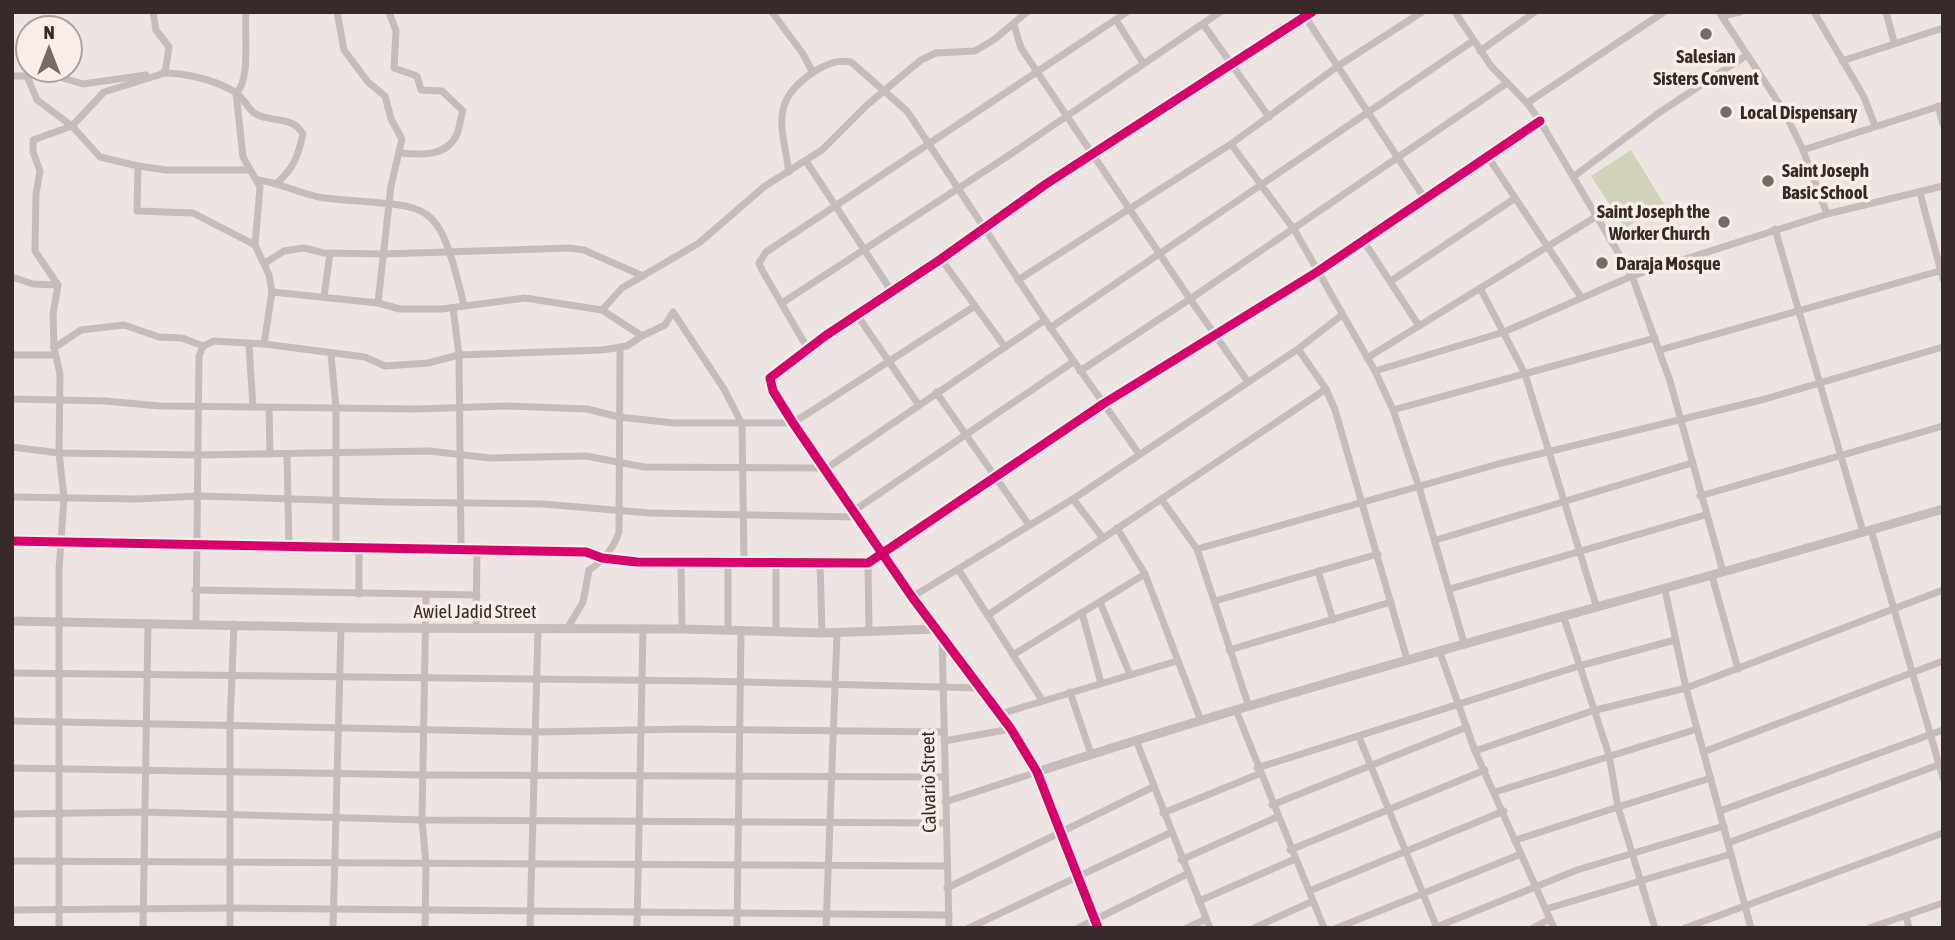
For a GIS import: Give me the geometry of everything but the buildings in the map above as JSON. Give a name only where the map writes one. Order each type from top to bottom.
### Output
[{"type":"street","points":[[153,12],[156,30],[169,47],[165,73]]},
{"type":"street","points":[[236,93],[243,87],[246,69],[243,42],[246,12]]},
{"type":"street","points":[[337,12],[344,50],[368,82],[385,96],[391,118],[402,139],[388,202],[378,303]]},
{"type":"street","points":[[389,12],[396,32],[394,68],[417,76],[421,90],[442,91],[463,111],[456,137],[439,151],[427,156],[401,153]]},
{"type":"street","points":[[772,12],[813,73]]},
{"type":"street","points":[[602,310],[622,288],[699,243],[765,186],[831,143],[867,105],[886,93],[927,56],[975,51],[1030,12]]},
{"type":"street","points":[[808,349],[762,270],[761,257],[1127,12]]},
{"type":"street","points":[[782,303],[959,189],[1220,12]]},
{"type":"street","points":[[1018,280],[1231,144],[1338,66],[1422,12]]},
{"type":"street","points":[[1455,12],[1480,51],[1540,121],[1632,276],[1660,351],[1723,572]]},
{"type":"street","points":[[1480,51],[1535,12]]},
{"type":"street","points":[[1527,103],[1664,12]]},
{"type":"street","points":[[1740,12],[1721,14],[1784,111],[1803,150],[1827,214]]},
{"type":"street","points":[[1814,12],[1864,97],[1875,126]]},
{"type":"street","points":[[1885,12],[1895,42]]},
{"type":"street","points":[[1096,924],[1037,772],[1000,714],[912,597],[827,468],[793,423],[773,391],[770,378],[808,349],[1094,154],[1306,14],[1425,199]]},
{"type":"street","points":[[1116,20],[1143,63]]},
{"type":"street","points":[[1203,24],[1269,117]]},
{"type":"street","points":[[1014,25],[1021,48],[1068,113],[1248,382]]},
{"type":"street","points":[[1842,61],[1943,28]]},
{"type":"street","points":[[1050,328],[1474,41]]},
{"type":"street","points":[[1573,177],[1660,112],[1747,55]]},
{"type":"street","points":[[789,172],[782,108],[787,94],[813,73],[833,62],[848,61],[907,111],[1050,328],[1139,454]]},
{"type":"street","points":[[59,928],[58,674],[60,543],[64,497],[59,453],[60,374],[55,352],[53,314],[58,285],[35,251],[36,194],[40,171],[33,152],[33,141],[72,126],[104,92],[165,73]]},
{"type":"street","points":[[84,84],[165,73],[216,80],[224,88],[236,93],[256,114],[288,120],[303,134],[291,171],[276,183]]},
{"type":"street","points":[[1080,371],[1295,231],[1396,157],[1507,83]]},
{"type":"street","points":[[31,84],[37,100],[72,126],[100,157],[166,170],[248,170]]},
{"type":"street","points":[[236,93],[243,157],[248,170],[258,180],[261,191],[255,245]]},
{"type":"street","points":[[1803,150],[1940,106],[1943,124]]},
{"type":"street","points":[[12,541],[196,547],[586,552],[602,558],[868,563],[881,551],[1103,404],[1317,272],[1540,121]]},
{"type":"street","points":[[1231,144],[1295,231],[1375,370],[1393,410],[1419,487],[1464,643]]},
{"type":"street","points":[[1488,157],[1514,200],[1581,297]]},
{"type":"street","points":[[806,161],[892,292]]},
{"type":"street","points":[[138,166],[138,211],[193,213],[255,245],[265,263],[272,292],[264,344]]},
{"type":"street","points":[[258,180],[320,197],[388,202],[420,209],[431,216],[440,228],[450,253],[464,305]]},
{"type":"street","points":[[1375,370],[1504,332],[1632,276],[1775,229],[1943,187]]},
{"type":"street","points":[[1660,351],[1800,310],[1942,273],[1920,193]]},
{"type":"street","points":[[1391,281],[1514,200]]},
{"type":"street","points":[[1367,358],[1597,216]]},
{"type":"street","points":[[1775,229],[1843,455],[1895,609],[1943,778]]},
{"type":"street","points":[[1363,240],[1419,326]]},
{"type":"street","points":[[265,263],[291,249],[383,254],[570,248],[584,250],[643,276]]},
{"type":"street","points":[[324,297],[330,253]]},
{"type":"street","points":[[941,260],[1005,347]]},
{"type":"street","points":[[12,276],[33,284],[58,285]]},
{"type":"street","points":[[1480,288],[1525,374],[1596,605]]},
{"type":"street","points":[[272,292],[378,303],[400,309],[453,308],[525,298],[602,310],[642,336]]},
{"type":"street","points":[[12,399],[198,407],[506,406],[587,409],[619,417],[674,423],[793,423],[975,306]]},
{"type":"street","points":[[453,308],[459,355],[461,408],[461,549]]},
{"type":"street","points":[[196,624],[199,356],[203,346],[214,341],[264,344],[365,358],[385,366],[429,363],[459,355],[620,348],[665,325],[673,312],[724,389],[742,424],[744,562]]},
{"type":"street","points":[[858,315],[918,404]]},
{"type":"street","points":[[912,597],[1073,499],[1298,349],[1342,315]]},
{"type":"street","points":[[12,447],[59,453],[199,455],[429,451],[509,458],[586,456],[644,467],[742,470],[827,468],[1045,320]]},
{"type":"street","points":[[12,355],[55,352],[81,330],[124,325],[159,337],[182,338],[203,346]]},
{"type":"street","points":[[1393,410],[1656,338]]},
{"type":"street","points":[[249,345],[253,407]]},
{"type":"street","points":[[1197,550],[1549,450],[1681,420],[1943,347]]},
{"type":"street","points":[[567,629],[583,602],[589,570],[615,544],[621,511],[620,348]]},
{"type":"street","points":[[1298,349],[1326,389],[1364,501],[1407,659]]},
{"type":"street","points":[[331,355],[336,407],[336,549]]},
{"type":"street","points":[[12,497],[138,499],[199,496],[543,504],[621,511],[857,514],[1073,362]]},
{"type":"street","points":[[988,615],[1326,389]]},
{"type":"street","points":[[936,392],[1029,525]]},
{"type":"street","points":[[269,408],[271,454]]},
{"type":"street","points":[[1700,496],[1943,426]]},
{"type":"street","points":[[287,455],[289,548]]},
{"type":"street","points":[[1436,540],[1564,504],[1692,463]]},
{"type":"street","points":[[1073,499],[1103,538]]},
{"type":"street","points":[[1162,500],[1197,550],[1249,706]]},
{"type":"street","points":[[945,802],[1136,740],[1407,659],[1596,605],[1665,590],[1943,509]]},
{"type":"street","points":[[1450,590],[1705,515]]},
{"type":"street","points":[[1117,528],[1144,574],[1201,721]]},
{"type":"street","points":[[359,549],[359,594]]},
{"type":"street","points":[[476,628],[477,550]]},
{"type":"street","points":[[1215,601],[1378,554]]},
{"type":"street","points":[[681,561],[682,629]]},
{"type":"street","points":[[727,562],[728,630]]},
{"type":"street","points":[[776,562],[776,631]]},
{"type":"street","points":[[820,562],[822,633]]},
{"type":"street","points":[[868,563],[869,632]]},
{"type":"street","points":[[958,569],[1042,700]]},
{"type":"street","points":[[1318,571],[1333,620]]},
{"type":"street","points":[[1013,655],[1144,574]]},
{"type":"street","points":[[1712,576],[1738,669]]},
{"type":"street","points":[[195,590],[477,595]]},
{"type":"street","points":[[1665,590],[1686,688],[1751,928]]},
{"type":"street","points":[[1475,751],[1592,711],[1686,688],[1943,590]]},
{"type":"street","points":[[425,928],[426,864],[422,820],[426,594]]},
{"type":"street","points":[[1100,602],[1130,675]]},
{"type":"street","points":[[1229,650],[1391,603]]},
{"type":"street","points":[[1082,613],[1101,683]]},
{"type":"street","points":[[1563,615],[1592,711],[1609,755],[1618,807],[1655,928]]},
{"type":"street","name":"Awiel Jadid Street","points":[[12,621],[341,628],[643,628],[939,633]]},
{"type":"street","points":[[143,928],[148,623]]},
{"type":"street","points":[[230,928],[230,724],[234,624]]},
{"type":"street","points":[[334,928],[341,628]]},
{"type":"street","points":[[637,928],[643,628]]},
{"type":"street","points":[[530,928],[538,629]]},
{"type":"street","points":[[737,928],[741,631]]},
{"type":"street","points":[[826,928],[832,824],[836,633]]},
{"type":"street","name":"Calvario Street","points":[[939,633],[949,928]]},
{"type":"street","points":[[1163,813],[1258,771],[1579,666],[1675,640]]},
{"type":"street","points":[[1439,650],[1475,751],[1554,928]]},
{"type":"street","points":[[1000,714],[1178,661]]},
{"type":"street","points":[[1703,752],[1943,661]]},
{"type":"street","points":[[12,673],[980,688]]},
{"type":"street","points":[[1070,692],[1091,754]]},
{"type":"street","points":[[1236,710],[1258,771],[1324,928]]},
{"type":"street","points":[[12,721],[339,725],[537,732],[642,729],[943,736],[1010,729]]},
{"type":"street","points":[[1272,805],[1467,727]]},
{"type":"street","points":[[1495,792],[1697,729]]},
{"type":"street","points":[[1720,811],[1943,730]]},
{"type":"street","points":[[1359,737],[1425,894],[1436,927],[1534,886],[1724,826]]},
{"type":"street","points":[[1136,740],[1170,833],[1210,928]]},
{"type":"street","points":[[1728,843],[1940,764]]},
{"type":"street","points":[[12,768],[423,775],[944,777]]},
{"type":"street","points":[[1290,850],[1389,807],[1485,770]]},
{"type":"street","points":[[1516,840],[1711,778]]},
{"type":"street","points":[[947,888],[1153,787]]},
{"type":"street","points":[[1309,891],[1504,811]]},
{"type":"street","points":[[12,814],[143,812],[640,823],[945,823]]},
{"type":"street","points":[[1181,860],[1277,817]]},
{"type":"street","points":[[969,928],[984,924],[1170,833]]},
{"type":"street","points":[[1685,928],[1943,833]]},
{"type":"street","points":[[1337,928],[1521,854]]},
{"type":"street","points":[[1546,909],[1731,854]]},
{"type":"street","points":[[1199,901],[1295,859]]},
{"type":"street","points":[[12,861],[946,866]]},
{"type":"street","points":[[1078,928],[1096,924],[1188,874]]},
{"type":"street","points":[[1254,928],[1313,901]]},
{"type":"street","points":[[1870,928],[1943,903]]},
{"type":"street","points":[[12,910],[230,908],[949,915]]},
{"type":"street","points":[[1906,916],[1909,928]]},
{"type":"street","points":[[1187,928],[1206,919]]},
{"type":"street","points":[[1533,928],[1550,919]]},
{"type":"green space","points":[[1631,150],[1664,204],[1625,228],[1591,176]]},
{"type":"cycle path","points":[[1098,928],[1037,772],[1011,729],[912,597],[793,423],[773,391],[770,378],[825,336],[941,259],[1046,184],[1312,12]]},
{"type":"cycle path","points":[[12,541],[586,552],[602,558],[637,562],[868,563],[1103,404],[1317,272],[1540,121]]},
{"type":"place","name":"Salesian Sisters Convent","points":[[1706,34]]},
{"type":"place","name":"Local Dispensary","points":[[1726,112]]},
{"type":"place","name":"Saint Joseph Basic School","points":[[1768,181]]},
{"type":"place","name":"Saint Joseph the Worker Church","points":[[1724,222]]},
{"type":"place","name":"Daraja Mosque","points":[[1602,263]]}]
